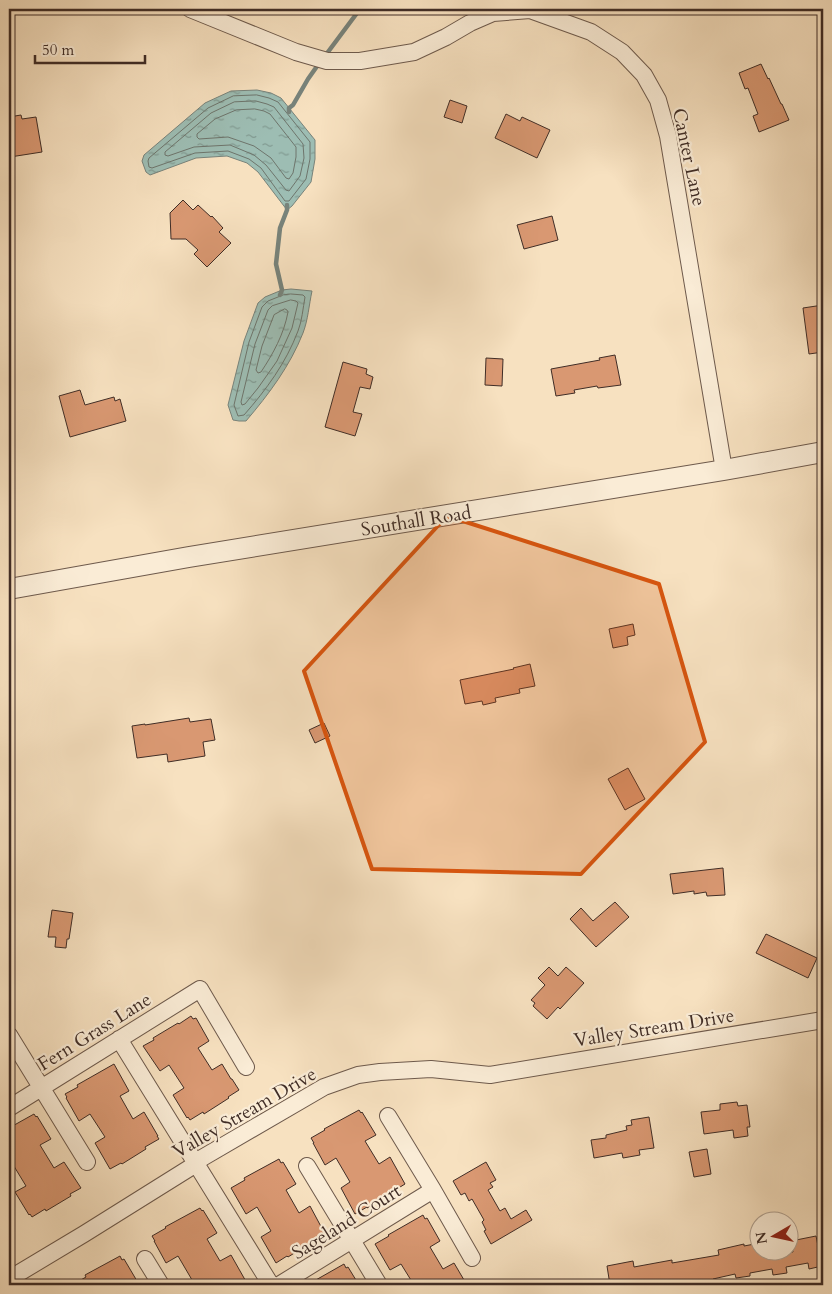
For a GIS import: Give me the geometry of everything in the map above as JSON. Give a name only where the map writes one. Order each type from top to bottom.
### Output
[{"type":"street","name":"Canter Lane","points":[[190,9],[263,40],[327,61],[360,61],[414,52],[446,38],[470,23],[493,13],[530,10],[591,32],[622,52],[644,75],[658,100],[668,136],[724,470]]},
{"type":"street","name":"Southall Road","points":[[9,588],[823,452]]},
{"type":"street","name":"Fern Grass Lane","points":[[9,1108],[200,988],[246,1067]]},
{"type":"street","name":"Valley Stream Drive","points":[[9,1279],[196,1164],[202,1158],[324,1087],[358,1075],[431,1069],[490,1074],[823,1020]]},
{"type":"street","points":[[9,1035],[87,1162]]},
{"type":"street","points":[[119,1039],[272,1285]]},
{"type":"street","points":[[388,1116],[472,1258]]},
{"type":"street","points":[[307,1166],[379,1285]]},
{"type":"street","name":"Sageland Court","points":[[279,1285],[433,1190]]},
{"type":"street","points":[[145,1259],[162,1285]]},
{"type":"highlighted area","points":[[447,516],[659,584],[705,742],[581,874],[372,869],[304,671]]},
{"type":"water","points":[[257,90],[271,93],[281,98],[315,140],[315,159],[311,182],[287,210],[258,172],[247,163],[227,156],[196,158],[150,175],[146,172],[142,161],[144,155],[205,103],[231,91]]},
{"type":"water","points":[[282,290],[312,291],[306,323],[298,345],[278,379],[246,421],[233,420],[228,405],[244,341],[258,303],[265,297]]},
{"type":"building","points":[[761,64],[789,120],[759,132],[753,116],[758,114],[748,88],[745,89],[739,73]]},
{"type":"building","points":[[450,100],[467,106],[462,123],[444,117]]},
{"type":"building","points":[[506,114],[520,121],[522,117],[550,130],[537,158],[495,138]]},
{"type":"building","points":[[21,115],[22,119],[36,117],[42,152],[10,157],[9,117]]},
{"type":"building","points":[[183,200],[193,210],[198,205],[212,216],[223,228],[219,232],[231,243],[207,267],[194,254],[198,250],[186,239],[171,239],[170,213]]},
{"type":"building","points":[[552,216],[558,240],[524,249],[517,225]]},
{"type":"building","points":[[823,305],[823,352],[809,354],[803,308]]},
{"type":"building","points":[[615,355],[621,385],[598,388],[597,386],[574,390],[575,393],[556,396],[551,369],[600,360],[599,358]]},
{"type":"building","points":[[486,358],[503,359],[502,386],[485,385]]},
{"type":"building","points":[[343,362],[367,369],[366,374],[373,377],[370,389],[360,387],[353,412],[362,414],[355,436],[325,427]]},
{"type":"building","points":[[80,390],[85,405],[114,397],[115,401],[120,399],[126,421],[70,437],[59,396]]},
{"type":"building","points":[[633,624],[635,635],[627,637],[628,645],[613,648],[609,629]]},
{"type":"building","points":[[530,664],[535,686],[519,689],[520,693],[495,698],[496,702],[483,705],[482,701],[465,704],[460,680]]},
{"type":"building","points":[[189,718],[190,722],[211,719],[215,740],[203,742],[205,756],[168,762],[167,754],[137,758],[132,726]]},
{"type":"building","points":[[324,723],[330,736],[315,743],[309,730]]},
{"type":"building","points":[[628,768],[645,799],[625,810],[608,779]]},
{"type":"building","points":[[723,868],[725,895],[707,896],[706,892],[694,894],[694,891],[673,894],[670,874]]},
{"type":"building","points":[[615,902],[629,917],[596,947],[570,919],[581,908],[593,921]]},
{"type":"building","points":[[52,910],[73,913],[66,948],[55,947],[56,937],[48,937]]},
{"type":"building","points":[[766,934],[817,958],[808,978],[756,953]]},
{"type":"building","points":[[549,967],[558,976],[566,967],[584,983],[560,1009],[558,1007],[547,1019],[533,1006],[535,1003],[531,1000],[545,985],[538,978]]},
{"type":"building","points":[[191,1016],[193,1019],[196,1018],[209,1041],[198,1048],[212,1070],[222,1064],[239,1090],[204,1114],[203,1112],[190,1120],[173,1095],[184,1088],[169,1065],[160,1071],[143,1046]]},
{"type":"building","points":[[114,1064],[129,1091],[120,1096],[133,1119],[144,1112],[159,1139],[122,1164],[110,1169],[95,1143],[105,1137],[90,1114],[79,1121],[65,1094]]},
{"type":"building","points":[[737,1102],[738,1106],[747,1105],[750,1127],[747,1127],[748,1136],[734,1138],[733,1130],[704,1134],[701,1112],[720,1110],[720,1104]]},
{"type":"building","points":[[359,1110],[376,1135],[365,1141],[379,1164],[390,1157],[405,1184],[355,1214],[341,1188],[350,1182],[336,1158],[325,1165],[311,1138]]},
{"type":"building","points":[[34,1114],[51,1139],[40,1145],[54,1168],[64,1162],[81,1188],[46,1211],[45,1209],[32,1217],[15,1192],[26,1186],[9,1158],[9,1128]]},
{"type":"building","points":[[649,1117],[654,1148],[639,1150],[640,1155],[623,1158],[622,1153],[594,1158],[591,1140],[606,1138],[606,1135],[627,1130],[626,1126],[632,1125],[631,1120]]},
{"type":"building","points":[[707,1149],[711,1174],[694,1177],[689,1152]]},
{"type":"building","points":[[279,1159],[281,1163],[283,1162],[296,1184],[286,1190],[299,1213],[310,1206],[325,1234],[276,1263],[261,1237],[271,1231],[257,1207],[246,1214],[231,1188],[245,1180],[244,1178]]},
{"type":"building","points":[[486,1162],[496,1180],[490,1183],[493,1187],[488,1190],[500,1211],[505,1208],[511,1219],[526,1210],[532,1220],[491,1244],[484,1231],[486,1230],[482,1222],[484,1220],[472,1199],[469,1201],[465,1193],[461,1195],[453,1181]]},
{"type":"building","points":[[200,1208],[217,1233],[207,1239],[220,1261],[231,1255],[248,1285],[195,1285],[178,1256],[166,1263],[152,1236]]},
{"type":"building","points":[[423,1215],[425,1219],[427,1218],[440,1241],[430,1247],[443,1269],[454,1263],[467,1285],[414,1285],[401,1264],[390,1270],[375,1244]]},
{"type":"building","points":[[816,1236],[822,1266],[809,1269],[808,1263],[786,1267],[787,1273],[773,1275],[772,1269],[736,1278],[735,1274],[713,1279],[714,1285],[700,1285],[699,1283],[687,1285],[687,1281],[667,1285],[610,1285],[607,1266],[633,1261],[634,1267],[672,1260],[672,1263],[719,1255],[718,1250],[744,1244],[744,1246],[750,1245],[750,1262],[800,1262],[800,1239]]},
{"type":"building","points":[[120,1256],[122,1260],[124,1259],[137,1281],[130,1285],[72,1285],[86,1277],[85,1275]]},
{"type":"building","points":[[344,1264],[346,1268],[348,1267],[359,1285],[307,1285]]},
{"type":"waterway","points":[[325,56],[360,9]]},
{"type":"waterway","points":[[289,112],[289,108],[293,105],[320,62]]},
{"type":"waterway","points":[[280,295],[282,290],[276,264],[280,228],[287,205]]}]
